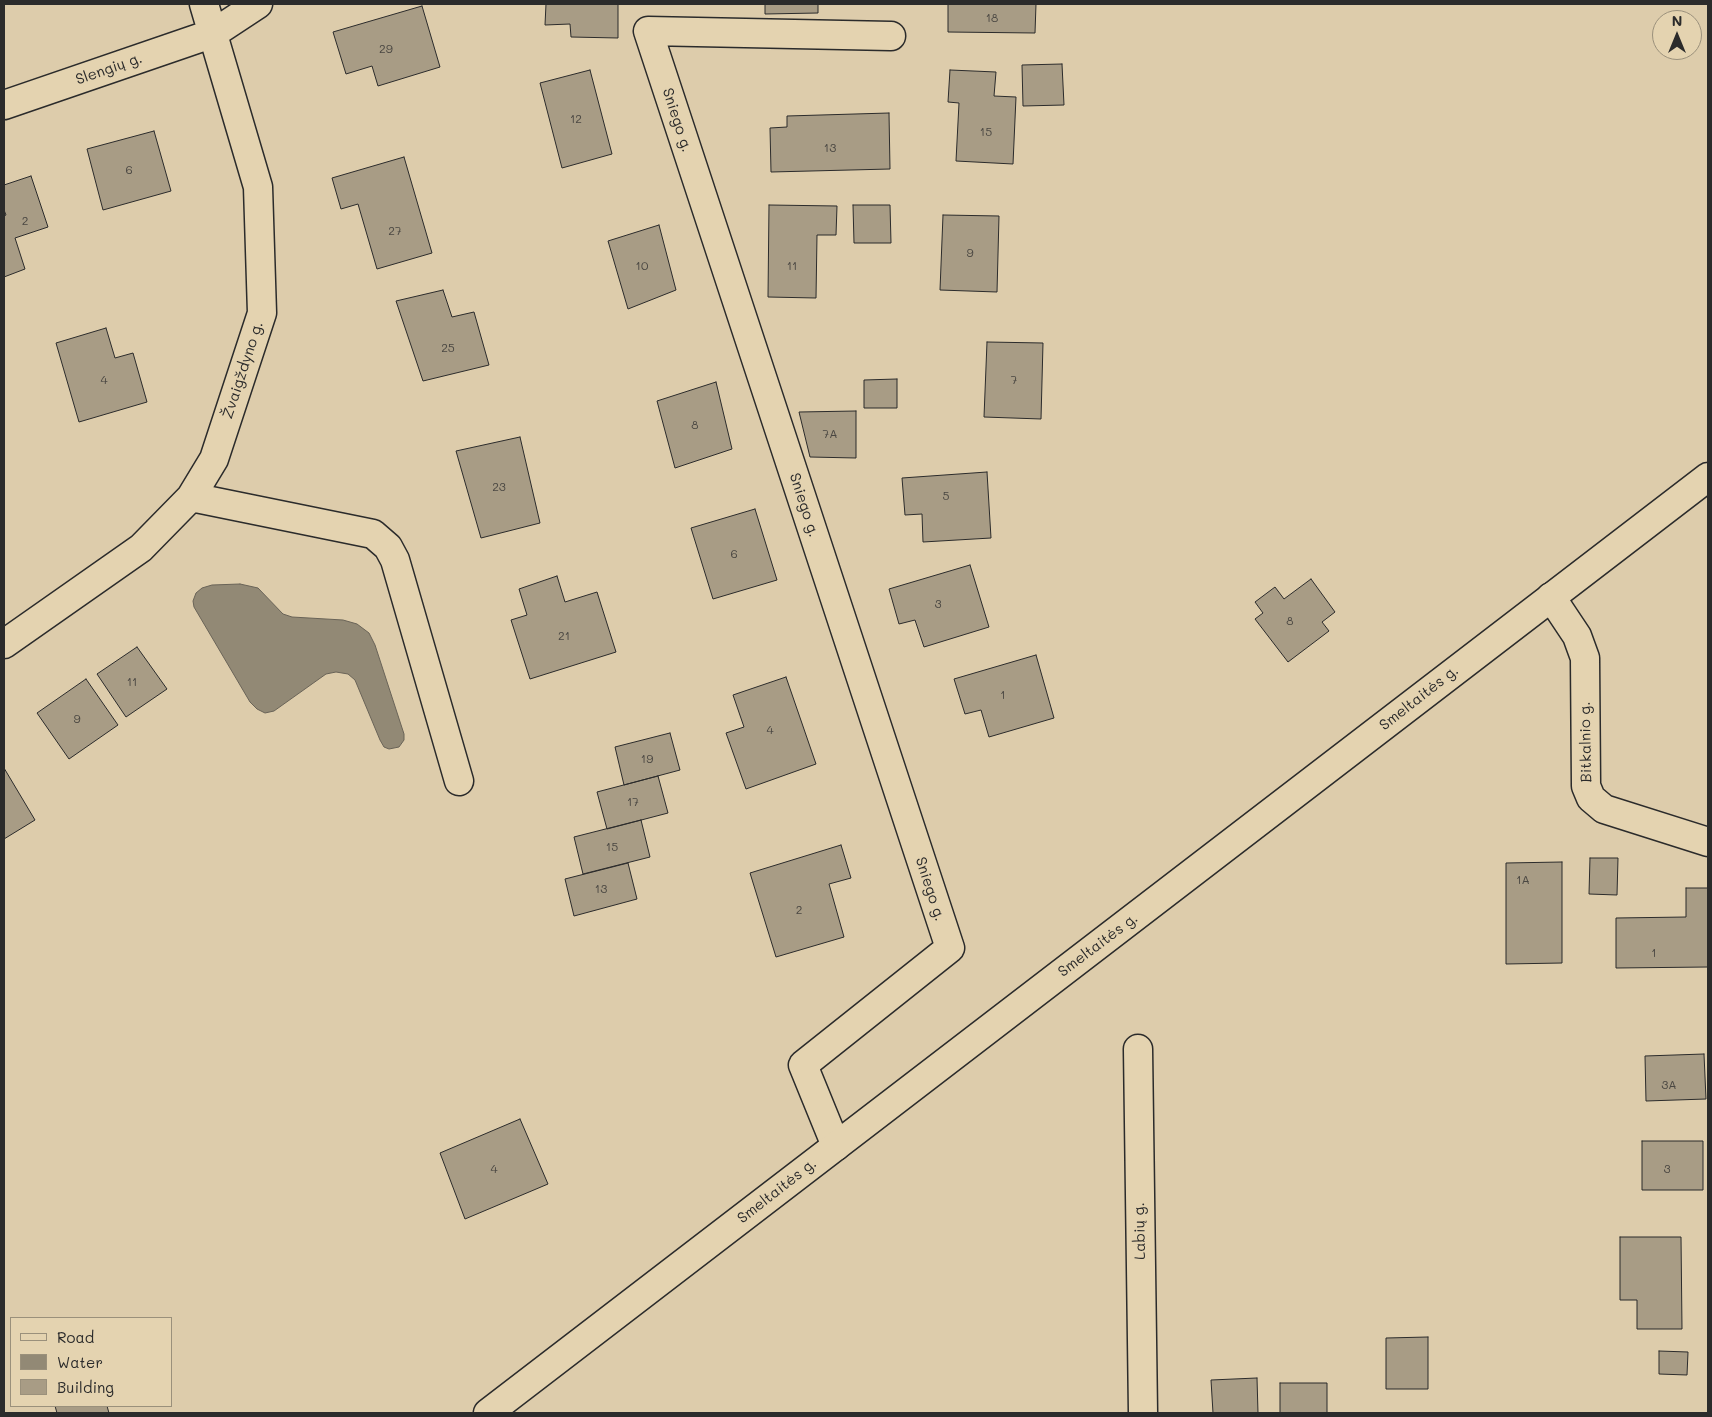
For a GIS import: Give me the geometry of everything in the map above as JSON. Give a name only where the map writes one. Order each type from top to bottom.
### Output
[{"type":"street","name":"Žvaigždyno g.","points":[[4,644],[140,548],[191,496],[214,459],[262,313],[258,187],[204,4]]},
{"type":"street","name":"Slengių g.","points":[[4,105],[214,33],[258,4]]},
{"type":"street","name":"Sniego g.","points":[[836,1146],[803,1065],[950,948],[648,31],[891,36]]},
{"type":"street","name":"Smeltaitės g.","points":[[488,1413],[1708,476]]},
{"type":"street","points":[[191,496],[373,534],[388,547],[395,560],[459,781]]},
{"type":"street","name":"Bitkalnio g.","points":[[1551,597],[1577,636],[1585,658],[1586,786],[1591,798],[1604,809],[1708,842]]},
{"type":"street","name":"Labių g.","points":[[1138,1050],[1143,1413]]},
{"type":"water","points":[[240,584],[258,588],[283,614],[292,617],[343,620],[357,624],[369,633],[375,645],[404,734],[404,740],[399,747],[389,749],[384,747],[355,680],[348,674],[336,672],[326,674],[274,711],[265,713],[257,709],[250,702],[194,607],[193,601],[196,593],[202,588],[212,585]]},
{"type":"building","points":[[546,4],[618,4],[618,38],[571,37],[570,24],[545,25]]},
{"type":"building","points":[[765,4],[818,4],[818,13],[765,14]]},
{"type":"building","points":[[948,4],[1036,4],[1035,33],[948,32]]},
{"type":"building","points":[[422,6],[440,67],[378,86],[372,66],[346,74],[333,32]]},
{"type":"building","points":[[1062,64],[1064,105],[1023,106],[1022,65]]},
{"type":"building","points":[[590,70],[612,154],[562,168],[540,83]]},
{"type":"building","points":[[950,70],[996,72],[994,96],[1016,97],[1013,164],[956,161],[959,103],[948,102]]},
{"type":"building","points":[[889,113],[890,169],[771,172],[770,128],[787,127],[787,116]]},
{"type":"building","points":[[154,131],[171,191],[103,210],[87,149]]},
{"type":"building","points":[[404,157],[432,253],[377,269],[358,204],[341,209],[332,178]]},
{"type":"building","points":[[31,176],[48,227],[15,238],[25,269],[4,277],[4,216],[6,215],[4,210],[4,185]]},
{"type":"building","points":[[769,205],[837,206],[836,235],[817,235],[816,298],[768,297]]},
{"type":"building","points":[[853,205],[890,205],[891,243],[854,243]]},
{"type":"building","points":[[943,215],[999,216],[997,292],[940,290]]},
{"type":"building","points":[[659,225],[676,290],[628,309],[608,241]]},
{"type":"building","points":[[443,290],[452,317],[474,312],[489,365],[423,381],[396,301]]},
{"type":"building","points":[[106,328],[115,358],[133,353],[147,402],[79,422],[56,343]]},
{"type":"building","points":[[987,342],[1043,343],[1041,419],[984,417]]},
{"type":"building","points":[[897,379],[897,408],[864,408],[864,380]]},
{"type":"building","points":[[716,382],[732,449],[675,468],[657,401]]},
{"type":"building","points":[[856,411],[856,458],[810,457],[799,412]]},
{"type":"building","points":[[520,437],[540,523],[481,538],[456,451]]},
{"type":"building","points":[[987,472],[991,538],[923,542],[922,514],[905,515],[902,478]]},
{"type":"building","points":[[755,509],[777,580],[713,599],[691,528]]},
{"type":"building","points":[[970,565],[989,627],[924,647],[915,620],[899,624],[889,589]]},
{"type":"building","points":[[557,576],[565,602],[597,592],[616,652],[530,679],[511,620],[527,615],[519,589]]},
{"type":"building","points":[[1311,579],[1335,612],[1322,622],[1329,631],[1288,662],[1255,619],[1263,613],[1255,602],[1275,587],[1284,599]]},
{"type":"building","points":[[137,647],[167,689],[126,717],[97,674]]},
{"type":"building","points":[[1036,655],[1054,718],[989,737],[981,710],[965,714],[954,679]]},
{"type":"building","points":[[786,677],[816,764],[746,789],[726,733],[744,727],[733,695]]},
{"type":"building","points":[[86,679],[118,725],[69,759],[37,713]]},
{"type":"building","points":[[670,733],[680,770],[624,785],[615,747]]},
{"type":"building","points":[[4,768],[35,820],[4,839]]},
{"type":"building","points":[[658,776],[668,813],[607,829],[597,792]]},
{"type":"building","points":[[641,820],[650,857],[583,874],[574,837]]},
{"type":"building","points":[[841,845],[851,878],[829,884],[844,937],[776,957],[750,873]]},
{"type":"building","points":[[1590,858],[1618,858],[1617,895],[1589,894]]},
{"type":"building","points":[[1562,862],[1562,963],[1506,964],[1506,863]]},
{"type":"building","points":[[628,863],[637,899],[574,916],[565,879]]},
{"type":"building","points":[[1686,888],[1708,888],[1708,967],[1616,968],[1616,918],[1686,917]]},
{"type":"building","points":[[1704,1054],[1706,1099],[1646,1101],[1645,1056]]},
{"type":"building","points":[[520,1119],[548,1184],[465,1219],[440,1153]]},
{"type":"building","points":[[1642,1141],[1703,1141],[1703,1190],[1642,1190]]},
{"type":"building","points":[[1620,1237],[1681,1237],[1682,1329],[1637,1329],[1637,1300],[1620,1300]]},
{"type":"building","points":[[1428,1337],[1428,1389],[1386,1389],[1386,1338]]},
{"type":"building","points":[[1659,1351],[1688,1352],[1687,1375],[1659,1374]]},
{"type":"building","points":[[1257,1378],[1258,1413],[1213,1413],[1211,1380]]},
{"type":"building","points":[[1280,1383],[1327,1383],[1327,1413],[1280,1413]]},
{"type":"building","points":[[55,1407],[107,1407],[109,1413],[57,1413]]}]
